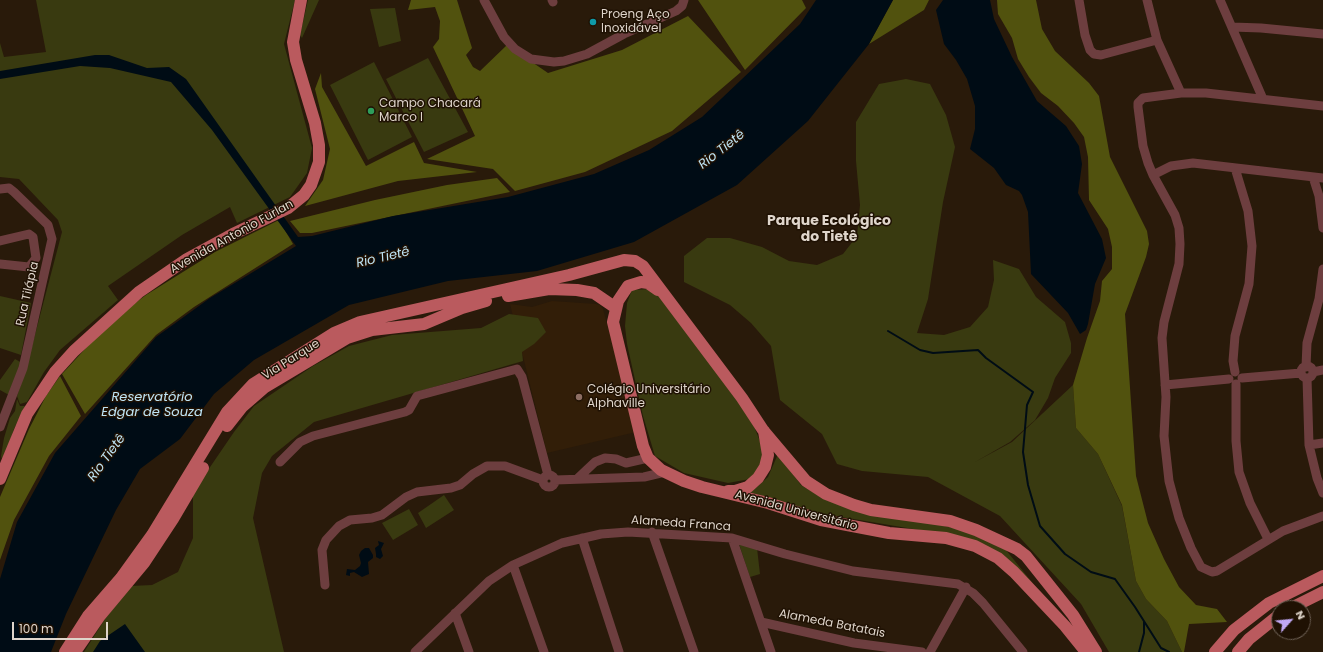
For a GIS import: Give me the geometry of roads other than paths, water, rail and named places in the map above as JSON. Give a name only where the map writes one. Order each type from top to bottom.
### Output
[{"type":"main road","name":"Avenida Antonio Furlan","points":[[0,479],[27,414],[55,372],[74,352],[145,288],[187,259],[233,234],[288,208],[304,195],[311,185],[319,162],[319,145],[315,123],[296,60],[293,42],[301,0]]},
{"type":"main road","name":"Avenida Universitário","points":[[635,261],[643,266],[742,398],[763,430],[801,476],[813,487],[854,506],[960,524],[1017,549],[1026,556],[1082,628],[1096,652]]},
{"type":"main road","name":"Via Parque","points":[[72,648],[88,616],[121,578],[152,535],[220,422],[244,392],[261,379],[345,327],[374,318],[569,275],[615,262],[635,261]]},
{"type":"main road","points":[[648,458],[643,446],[613,322],[616,308],[623,290],[628,286],[636,283],[648,284],[664,294]]},
{"type":"main road","name":"Via Parque","points":[[72,648],[144,563],[173,519],[229,423],[252,397],[347,338],[372,330],[424,324],[462,308],[490,300],[549,289],[576,290],[594,293],[616,308]]},
{"type":"main road","points":[[424,306],[424,324]]},
{"type":"main road","points":[[722,491],[735,491],[748,486],[758,478],[765,467],[768,455],[763,430]]},
{"type":"main road","name":"Avenida Universitário","points":[[648,458],[665,472],[692,484],[722,491],[821,520],[861,528],[946,538],[975,546],[998,558],[1014,572],[1065,626],[1086,652]]},
{"type":"main road","points":[[1215,652],[1234,630],[1269,603],[1323,576]]},
{"type":"main road","points":[[1307,600],[1323,592]]},
{"type":"main road","points":[[1238,652],[1249,640],[1271,622]]},
{"type":"main road","points":[[1065,626],[1082,652]]},
{"type":"main road","points":[[1082,628],[1100,652]]},
{"type":"street","points":[[484,0],[504,38],[515,49],[531,59],[554,62],[564,61],[587,54],[624,34],[676,11],[682,6],[684,0]]},
{"type":"street","points":[[1079,0],[1085,35],[1090,50],[1094,54],[1107,54],[1157,40]]},
{"type":"street","points":[[1147,0],[1157,40],[1181,93]]},
{"type":"street","points":[[1220,0],[1263,99]]},
{"type":"street","points":[[1232,27],[1261,28],[1323,34]]},
{"type":"street","points":[[1323,106],[1263,99],[1181,93],[1143,98],[1138,103],[1143,146],[1152,175],[1175,215],[1180,244],[1177,278],[1167,309],[1162,338],[1165,385],[1164,436],[1169,481],[1173,498],[1190,548],[1198,562],[1206,570],[1216,571],[1283,531],[1323,516]]},
{"type":"street","points":[[1152,175],[1171,166],[1193,163],[1323,178]]},
{"type":"street","points":[[1235,168],[1248,211],[1252,246],[1249,284],[1235,336],[1233,361],[1235,378],[1236,441],[1239,472],[1250,503],[1268,539]]},
{"type":"street","points":[[1313,177],[1319,196],[1323,228]]},
{"type":"street","name":"Rua Tilápia","points":[[0,189],[9,188],[14,192],[48,226],[51,231],[52,239],[23,368],[0,426]]},
{"type":"street","points":[[0,241],[29,234],[33,237],[36,258],[34,263],[29,267],[0,264]]},
{"type":"street","points":[[1323,269],[1321,299],[1307,343],[1309,445],[1317,478],[1323,493]]},
{"type":"street","points":[[280,462],[300,442],[313,436],[406,412],[409,410],[417,396],[518,369],[522,377],[549,478]]},
{"type":"street","points":[[1165,385],[1323,370]]},
{"type":"street","points":[[1309,445],[1323,443]]},
{"type":"street","points":[[578,478],[595,462],[605,458],[616,459],[626,463],[648,458]]},
{"type":"street","points":[[635,462],[637,477]]},
{"type":"street","points":[[325,585],[322,550],[331,532],[344,523],[382,515],[406,497],[417,492],[460,486],[473,474],[487,466],[505,466],[549,478],[590,479],[637,477],[652,476],[665,472]]},
{"type":"street","points":[[652,532],[694,652]]},
{"type":"street","name":"Alameda Franca","points":[[415,652],[489,581],[513,565],[562,543],[582,538],[614,533],[652,532],[732,538],[792,556],[853,571],[903,578],[948,582],[966,587],[983,603],[1022,652]]},
{"type":"street","points":[[582,538],[619,652]]},
{"type":"street","points":[[732,538],[771,652]]},
{"type":"street","points":[[513,565],[544,652]]},
{"type":"street","points":[[930,652],[966,587]]},
{"type":"street","points":[[455,613],[469,652]]},
{"type":"street","name":"Alameda Batatais","points":[[761,622],[854,643],[922,652]]},
{"type":"water","name":"Reservatório Edgar de Souza","points":[[816,0],[893,0],[869,44],[808,121],[737,185],[634,242],[537,271],[448,281],[349,305],[254,360],[214,394],[180,439],[140,469],[116,510],[66,614],[51,652],[0,652],[0,579],[17,522],[55,453],[156,337],[210,298],[296,246],[212,130],[171,82],[110,68],[80,66],[0,79],[0,71],[95,55],[109,55],[147,68],[169,67],[186,79],[298,237],[312,236],[393,216],[508,197],[594,174],[649,150],[702,117],[800,24]]},
{"type":"water","points":[[943,0],[990,0],[994,19],[1012,57],[1037,101],[1066,126],[1079,146],[1082,164],[1078,193],[1102,239],[1106,258],[1095,284],[1086,330],[1080,334],[1068,313],[1031,274],[1028,212],[1022,195],[1019,191],[1006,185],[994,168],[970,149],[975,129],[975,106],[967,79],[956,60],[944,44],[936,10]]},
{"type":"water","points":[[378,541],[384,543],[381,549],[383,556],[380,559],[376,557],[375,548],[379,545]]},
{"type":"water","points":[[365,548],[369,548],[373,555],[373,558],[368,562],[369,574],[362,577],[354,572],[350,573],[350,576],[346,575],[347,569],[355,570],[360,566],[361,563],[359,555]]},
{"type":"water","points":[[125,624],[145,652],[93,652],[100,641]]},
{"type":"waterway","points":[[888,331],[920,350],[933,353],[978,350],[986,358],[1033,392],[1027,405],[1023,452],[1028,485],[1040,526],[1065,554],[1091,572],[1115,579],[1161,648],[1169,652]]},
{"type":"waterway","points":[[1139,652],[1144,633],[1144,622]]},
{"type":"place","name":"Proeng Aço Inoxidável","points":[[593,22]]},
{"type":"place","name":"Campo Chacará Marco I","points":[[371,111]]},
{"type":"place","name":"Colégio Universitário Alphaville","points":[[579,397]]},
{"type":"district","name":"Parque Ecológico do Tietê","points":[[829,230]]},
{"type":"water label","name":"Rio Tietê","points":[[722,150]]},
{"type":"water label","name":"Rio Tietê","points":[[383,258]]},
{"type":"water label","name":"Rio Tietê","points":[[107,458]]}]
